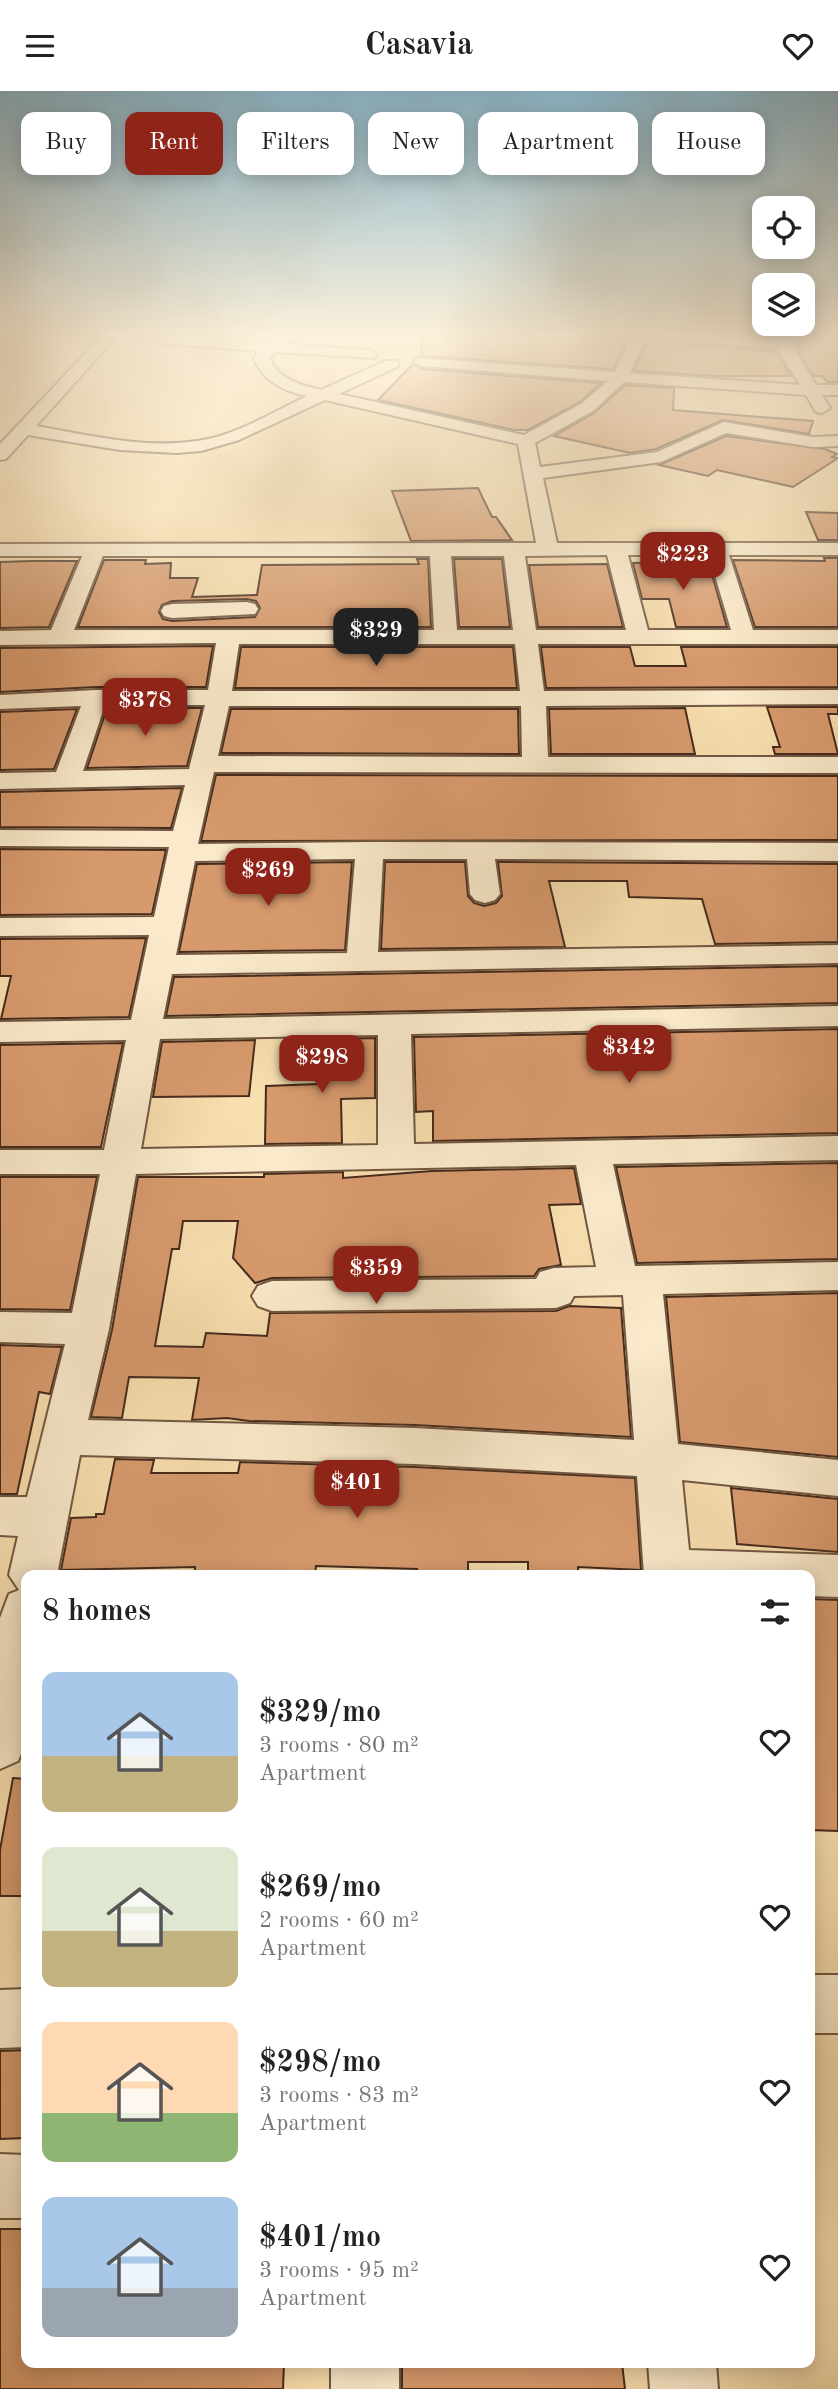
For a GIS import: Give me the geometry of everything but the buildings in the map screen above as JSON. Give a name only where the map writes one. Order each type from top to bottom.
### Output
[{"type":"street","points":[[115,444],[189,448],[203,444]]},
{"type":"street","points":[[527,444],[548,550]]},
{"type":"street","points":[[532,474],[661,457],[688,444]]},
{"type":"street","points":[[616,549],[639,638]]},
{"type":"street","points":[[717,549],[744,637]]},
{"type":"street","points":[[0,550],[838,549]]},
{"type":"street","points":[[60,636],[95,550]]},
{"type":"street","points":[[514,550],[533,697],[526,772]]},
{"type":"street","points":[[34,1570],[62,1437],[89,1329],[118,1162],[184,846],[219,697],[241,628],[259,551]]},
{"type":"street","points":[[440,551],[439,638],[432,656],[484,657]]},
{"type":"street","points":[[151,611],[241,628],[324,660],[533,697],[838,697]]},
{"type":"street","points":[[69,613],[96,613]]},
{"type":"street","points":[[0,638],[241,628]]},
{"type":"street","points":[[0,702],[96,697],[219,697],[324,660],[439,638],[838,637]]},
{"type":"street","points":[[66,781],[96,697]]},
{"type":"street","points":[[0,781],[60,778],[66,781],[203,770],[526,772],[838,765]]},
{"type":"street","points":[[0,838],[369,850],[838,852]]},
{"type":"street","points":[[362,961],[369,850]]},
{"type":"street","points":[[480,851],[485,894]]},
{"type":"street","points":[[0,927],[167,926]]},
{"type":"street","points":[[160,965],[838,954]]},
{"type":"street","points":[[0,1033],[838,1016]]},
{"type":"street","points":[[394,1024],[396,1157]]},
{"type":"street","points":[[0,1162],[838,1148]]},
{"type":"street","points":[[592,1153],[630,1281],[656,1459],[668,1570]]},
{"type":"street","points":[[272,1296],[556,1293],[554,1282],[838,1276]]},
{"type":"street","points":[[0,1327],[89,1329]]},
{"type":"street","points":[[62,1437],[363,1444],[656,1459],[838,1478]]},
{"type":"street","points":[[0,1516],[44,1517]]},
{"type":"street","points":[[815,1575],[838,1576]]},
{"type":"street","points":[[0,1744],[21,1635]]},
{"type":"street","points":[[815,2004],[838,2004]]},
{"type":"street","points":[[0,2019],[21,2018]]},
{"type":"street","points":[[0,2186],[21,2186]]},
{"type":"street","points":[[365,2368],[365,2389]]},
{"type":"street","points":[[682,2368],[684,2389]]}]
